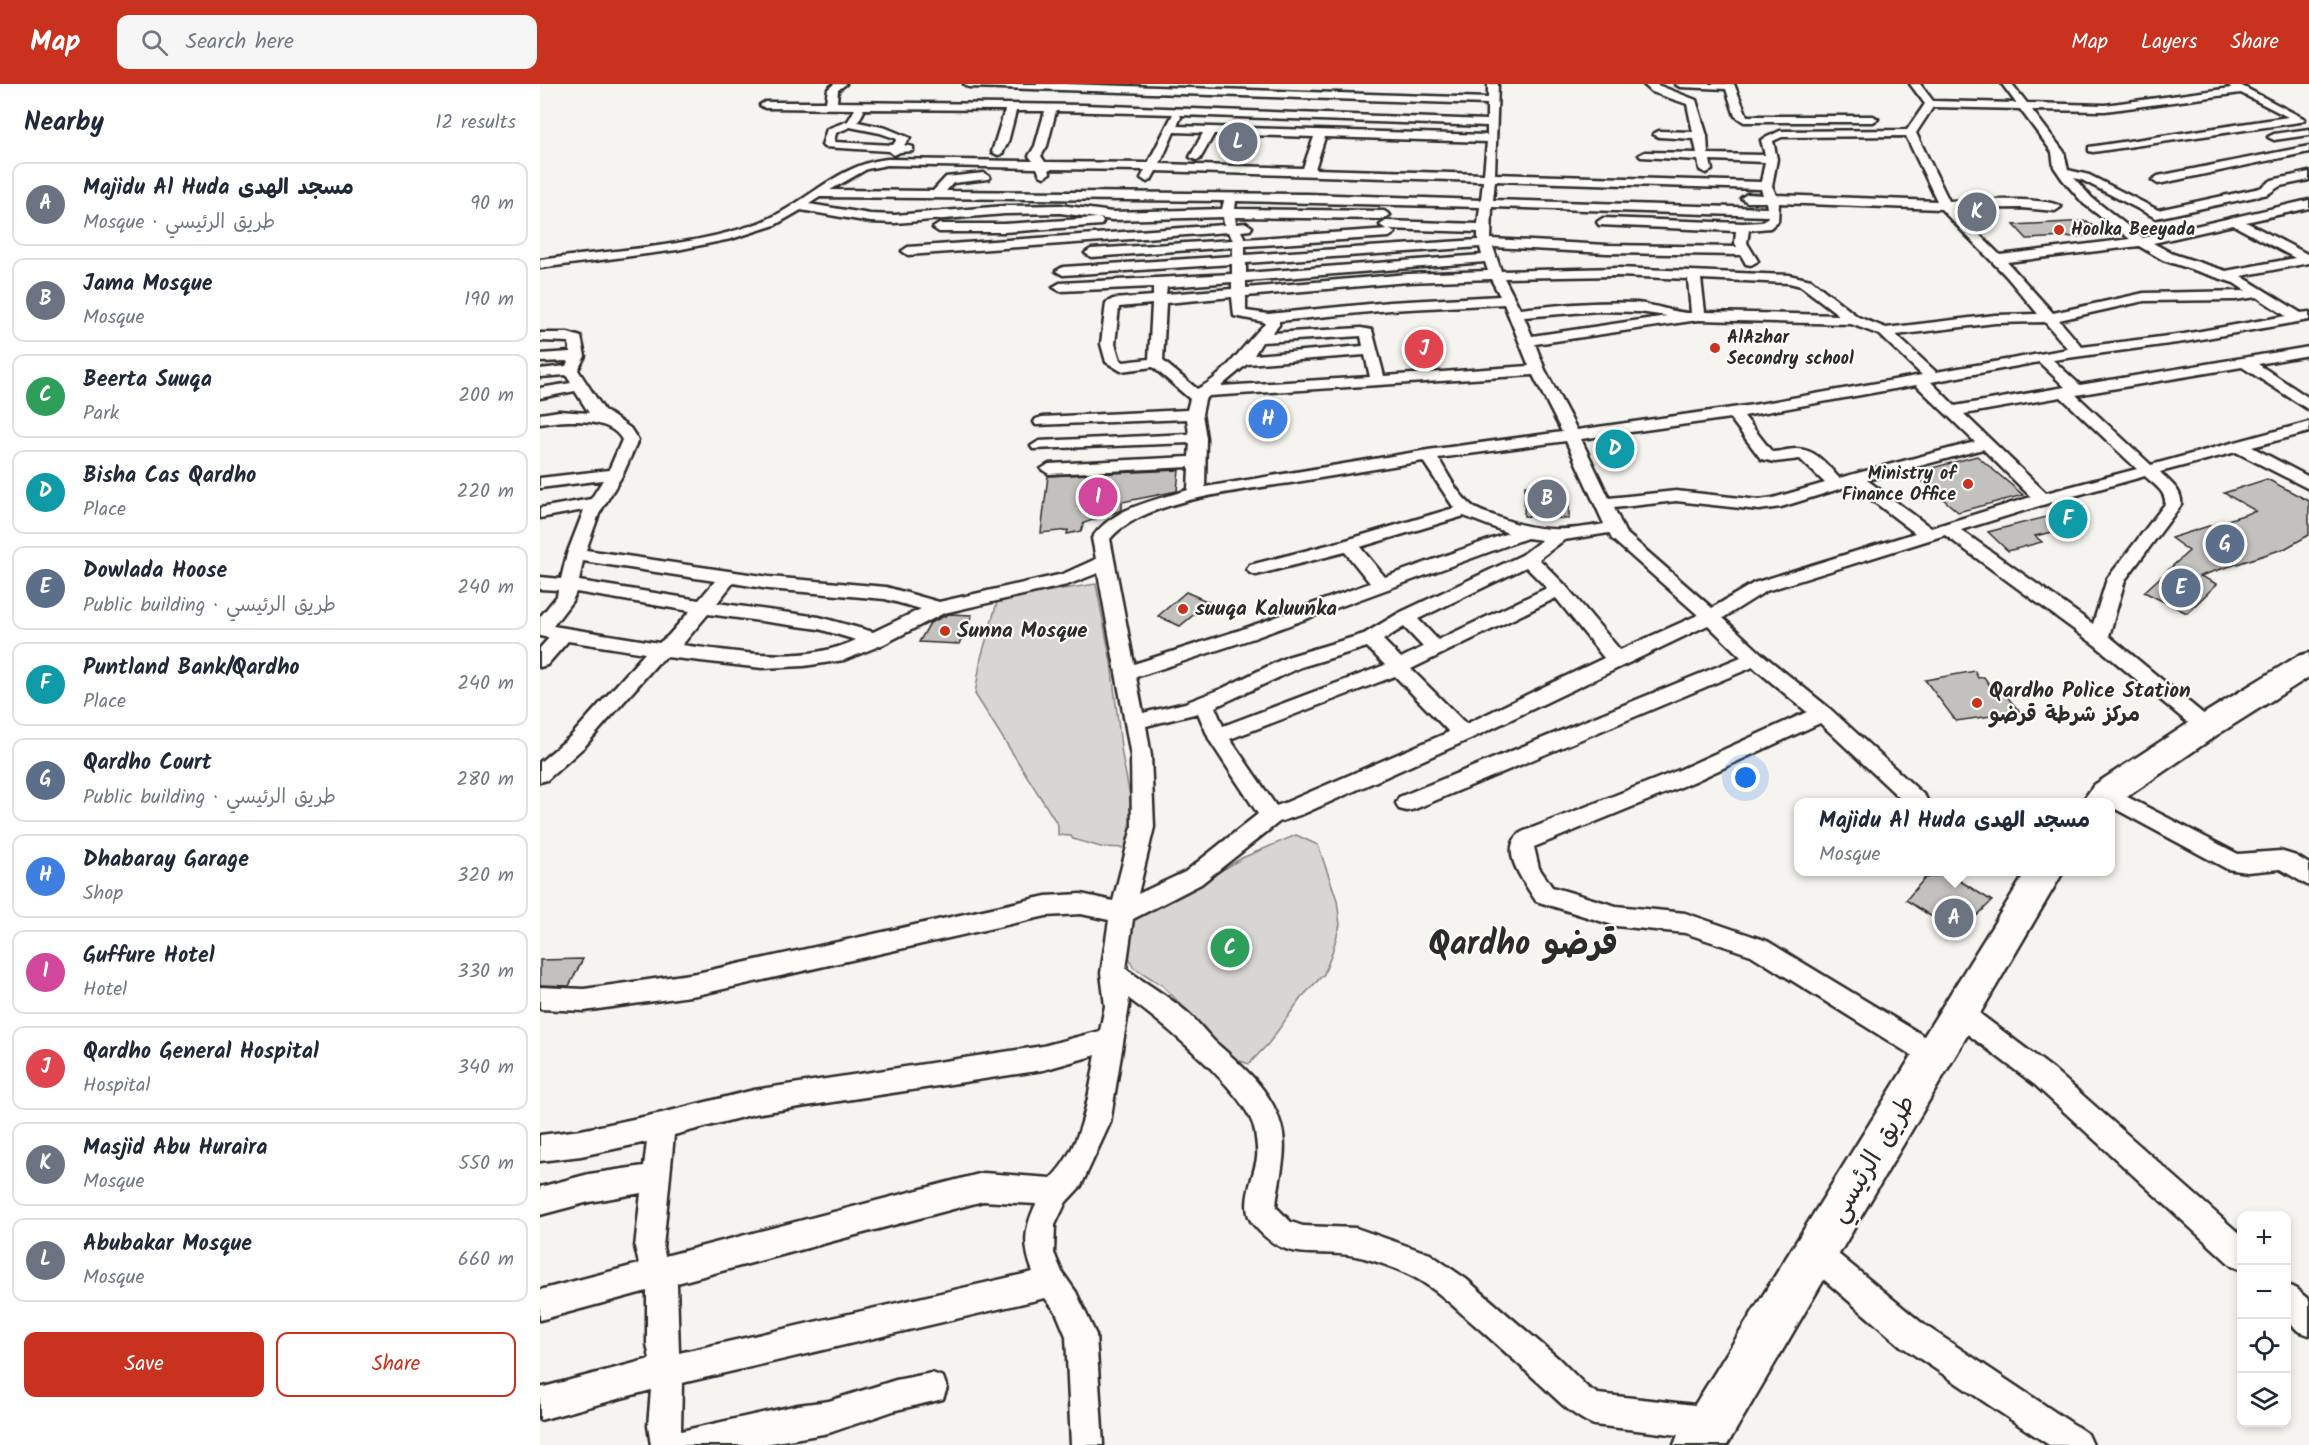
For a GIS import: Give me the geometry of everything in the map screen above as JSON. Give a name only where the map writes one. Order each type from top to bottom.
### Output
[{"type":"main road","points":[[2103,798],[2206,727],[2309,663]]},
{"type":"main road","name":"طريق الرئيسي","points":[[1705,1434],[1816,1254],[1958,1012],[2043,876]]},
{"type":"street","points":[[956,108],[969,84],[1193,87],[1331,95],[1490,174],[1580,246],[1607,249],[1745,251]]},
{"type":"street","points":[[1325,112],[1335,84]]},
{"type":"street","points":[[1648,84],[1656,90],[1692,102],[1706,170]]},
{"type":"street","points":[[1680,84],[1729,85],[1740,116],[1744,118],[1884,119]]},
{"type":"street","points":[[1915,84],[1930,104]]},
{"type":"street","points":[[2007,84],[2058,152],[2060,167],[2064,173],[2088,201],[2141,243],[2168,257],[2228,275],[2304,317]]},
{"type":"street","points":[[2230,84],[2304,121]]},
{"type":"street","points":[[831,106],[834,86]]},
{"type":"street","points":[[1131,214],[1178,112],[1193,87]]},
{"type":"street","points":[[2078,352],[1997,259],[1944,205],[1937,185],[1910,133],[1913,118],[1930,104],[2105,108],[2242,90]]},
{"type":"street","points":[[1293,111],[1300,94]]},
{"type":"street","points":[[1185,101],[1293,111]]},
{"type":"street","points":[[765,105],[1178,112],[1325,112],[1490,174]]},
{"type":"street","points":[[864,106],[852,123],[831,131],[828,145],[918,150]]},
{"type":"street","points":[[998,152],[1004,142],[1006,123],[1011,109]]},
{"type":"street","points":[[1027,152],[1042,142],[1051,109]]},
{"type":"street","points":[[2093,150],[2304,121]]},
{"type":"street","points":[[852,123],[904,138],[886,162]]},
{"type":"street","points":[[1172,129],[1321,134],[1490,174],[1775,213]]},
{"type":"street","points":[[1196,156],[1204,145],[1209,131]]},
{"type":"street","points":[[2263,139],[2309,132]]},
{"type":"street","points":[[1587,222],[1743,227],[1766,225],[1774,218],[1775,213],[1768,192],[1765,172],[1769,153],[1767,140],[1769,137],[1780,134],[1910,133]]},
{"type":"street","points":[[1308,172],[1319,154],[1321,134]]},
{"type":"street","points":[[1659,134],[1702,146],[1769,153]]},
{"type":"street","points":[[1644,150],[1702,146]]},
{"type":"street","points":[[2158,180],[2309,149]]},
{"type":"street","points":[[952,163],[960,151],[1250,158]]},
{"type":"street","points":[[1027,152],[1042,165],[1046,178],[1052,185],[1051,195]]},
{"type":"street","points":[[1292,159],[1319,154]]},
{"type":"street","points":[[540,264],[583,256],[649,250],[726,237],[766,225],[858,169],[886,162],[1308,172],[1667,175],[1768,192],[1944,205],[2021,204],[2055,207]]},
{"type":"street","points":[[1234,170],[1228,213],[1232,228],[1239,236],[1237,260],[1239,313],[1268,318],[1390,306],[1512,307],[1650,309],[1693,317]]},
{"type":"street","points":[[2064,173],[2085,177],[2156,214],[2264,191],[2276,183],[2309,176]]},
{"type":"street","points":[[820,193],[1388,201],[1490,174]]},
{"type":"street","points":[[1081,254],[1331,237],[1387,224],[1490,174]]},
{"type":"street","points":[[1063,271],[1392,248],[1490,174]]},
{"type":"street","points":[[1060,287],[1298,272],[1490,174]]},
{"type":"street","points":[[1490,174],[1496,276],[1512,307],[1538,370],[1572,436],[1614,527],[1633,550],[1711,617],[1755,659],[1822,713],[1913,798]]},
{"type":"street","points":[[1648,195],[1670,196],[1667,175]]},
{"type":"street","points":[[936,195],[945,183],[955,178],[998,177]]},
{"type":"street","points":[[1022,177],[1068,178]]},
{"type":"street","points":[[1290,185],[1429,189]]},
{"type":"street","points":[[1692,197],[1768,192]]},
{"type":"street","points":[[1388,201],[1387,224],[1392,248]]},
{"type":"street","points":[[1997,259],[2141,243],[2309,204]]},
{"type":"street","points":[[798,206],[870,218],[938,217],[1005,210],[1068,209],[1114,219]]},
{"type":"street","points":[[1004,228],[1005,210]]},
{"type":"street","points":[[938,217],[937,227],[943,229],[1004,228],[1114,219],[1131,214],[1228,213],[1286,219],[1387,224]]},
{"type":"street","points":[[1114,219],[1117,268],[1108,344],[1113,362],[1122,367],[1156,362],[1201,395],[1538,370]]},
{"type":"street","points":[[908,251],[1232,228],[1286,219]]},
{"type":"street","points":[[1286,219],[1289,240],[1302,287]]},
{"type":"street","points":[[2235,221],[2308,259]]},
{"type":"street","points":[[1743,227],[1741,243],[1753,264],[1756,276]]},
{"type":"street","points":[[1331,237],[1338,252]]},
{"type":"street","points":[[1580,246],[1586,272]]},
{"type":"street","points":[[1156,362],[1161,248]]},
{"type":"street","points":[[2228,275],[2308,259]]},
{"type":"street","points":[[1113,303],[1408,279],[1586,272],[1756,276],[1806,283],[1853,320],[1885,332],[1995,319],[2050,318],[2144,297],[2235,296],[2259,293]]},
{"type":"street","points":[[1693,317],[1694,274]]},
{"type":"street","points":[[1527,341],[1693,317],[1853,320]]},
{"type":"street","points":[[1087,1445],[1080,1335],[1066,1302],[1051,1282],[1040,1253],[1041,1224],[1056,1192],[1071,1177],[1097,1123],[1117,1006],[1113,973],[1122,913],[1143,827],[1141,756],[1101,538],[1113,524],[1132,513],[1196,493],[1428,455],[1734,412],[2042,357],[2184,338],[2304,317]]},
{"type":"street","points":[[1196,493],[1198,438],[1194,414],[1201,395],[1243,360],[1258,338],[1272,325],[1272,321],[1268,318]]},
{"type":"street","points":[[1885,332],[1952,411],[2043,498]]},
{"type":"street","points":[[1258,338],[1367,333],[1378,381]]},
{"type":"street","points":[[540,337],[576,340],[574,363],[579,386],[603,418]]},
{"type":"street","points":[[2184,338],[2224,366]]},
{"type":"street","points":[[1243,360],[1370,350]]},
{"type":"street","points":[[1952,411],[2309,351]]},
{"type":"street","points":[[2042,357],[2071,392],[2170,491],[2174,498],[2173,505],[2116,579],[2099,637],[2102,640]]},
{"type":"street","points":[[540,358],[574,363]]},
{"type":"street","points":[[2245,362],[2309,405]]},
{"type":"street","points":[[540,373],[574,363]]},
{"type":"street","points":[[540,393],[579,386]]},
{"type":"street","points":[[1734,412],[1767,456],[1775,458],[1802,453],[1808,456],[1836,484]]},
{"type":"street","points":[[1042,422],[1194,414]]},
{"type":"street","points":[[540,419],[559,416],[603,418],[620,426],[628,434],[630,440],[615,474],[596,504],[576,554],[566,597],[540,630]]},
{"type":"street","points":[[540,998],[584,1000],[697,984],[1046,906],[1081,904],[1122,913],[1193,878],[1271,816],[1295,808],[1463,734],[1711,617],[1760,587],[1949,530],[2043,498],[2309,428]]},
{"type":"street","points":[[1039,446],[1198,438]]},
{"type":"street","points":[[1604,504],[1676,496],[1759,505],[1775,503],[1985,444]]},
{"type":"street","points":[[2238,446],[2309,484]]},
{"type":"street","points":[[1428,455],[1457,501],[1466,510],[1522,534],[1558,537],[1614,527]]},
{"type":"street","points":[[1049,468],[1196,462]]},
{"type":"street","points":[[540,483],[615,474]]},
{"type":"street","points":[[1854,479],[1929,536]]},
{"type":"street","points":[[540,513],[576,505],[596,504]]},
{"type":"street","points":[[1256,569],[1349,545],[1466,510]]},
{"type":"street","points":[[1949,530],[2102,640],[2206,727]]},
{"type":"street","points":[[1125,674],[1247,634],[1522,534]]},
{"type":"street","points":[[1134,722],[1204,704],[1294,662],[1371,639],[1406,617],[1528,559],[1558,537]]},
{"type":"street","points":[[1349,545],[1382,585]]},
{"type":"street","points":[[576,554],[769,583],[886,593],[939,608]]},
{"type":"street","points":[[1528,559],[1559,589],[1617,660]]},
{"type":"street","points":[[540,630],[664,650],[762,661],[804,659],[844,653],[939,608],[1067,579],[1106,562]]},
{"type":"street","points":[[540,774],[578,741],[650,659],[675,641],[728,577]]},
{"type":"street","points":[[540,583],[570,585],[819,623],[877,639]]},
{"type":"street","points":[[1217,736],[1398,667],[1559,589]]},
{"type":"street","points":[[1406,617],[1436,649]]},
{"type":"street","points":[[540,660],[564,633]]},
{"type":"street","points":[[1371,639],[1463,734]]},
{"type":"street","points":[[1407,803],[1697,681],[1755,659]]},
{"type":"street","points":[[1204,704],[1217,736],[1271,816]]},
{"type":"street","points":[[1822,713],[1686,776],[1530,838],[1523,843],[1522,850],[1529,871],[1544,894],[1616,916],[1685,923],[1741,940],[1759,948],[1933,1055]]},
{"type":"street","points":[[2115,804],[2235,862],[2248,864],[2275,858],[2298,868],[2309,877]]},
{"type":"street","points":[[1113,973],[1180,1022],[1247,1087],[1268,1126],[1271,1156],[1264,1183],[1262,1212],[1283,1234],[1303,1240],[1356,1242],[1420,1264],[1455,1289],[1548,1370],[1577,1399],[1594,1409],[1705,1434]]},
{"type":"street","points":[[1958,1012],[2044,1077],[2237,1252]]},
{"type":"street","points":[[540,1148],[581,1143],[662,1126],[754,1102],[1043,1058],[1111,1039]]},
{"type":"street","points":[[662,1126],[649,1247],[653,1264],[662,1272],[662,1344],[668,1370],[664,1426],[667,1445]]},
{"type":"street","points":[[540,1201],[589,1188],[658,1177]]},
{"type":"street","points":[[540,1305],[982,1187],[1056,1192]]},
{"type":"street","points":[[1816,1254],[1912,1335],[2077,1445]]},
{"type":"street","points":[[540,1404],[668,1370],[1051,1282]]},
{"type":"street","points":[[2291,1304],[2309,1320]]},
{"type":"street","points":[[685,1445],[798,1420],[829,1417],[896,1395],[932,1388]]},
{"type":"shaded area","points":[[1096,584],[1111,662],[1122,755],[1131,801],[1132,831],[1127,848],[1101,847],[1073,839],[1071,836],[1058,835],[1058,825],[975,694],[981,658],[998,599]]},
{"type":"shaded area","points":[[1296,835],[1318,845],[1337,900],[1340,925],[1324,974],[1301,998],[1269,1043],[1249,1064],[1227,1053],[1162,985],[1133,967],[1127,952],[1126,911],[1190,890],[1242,858]]},
{"type":"building","points":[[1958,211],[1990,211],[1996,219],[1966,219]]},
{"type":"building","name":"Hoolka Beeyada","points":[[2087,221],[2104,235],[2027,239],[2014,225]]},
{"type":"building","points":[[1623,440],[1634,455],[1607,459],[1596,443]]},
{"type":"building","name":"Ministry of Finance Office","points":[[1977,456],[2023,495],[1958,512],[1913,473]]},
{"type":"building","points":[[1179,470],[1177,491],[1122,502],[1122,510],[1084,523],[1081,531],[1067,534],[1068,530],[1041,533],[1048,476]]},
{"type":"building","points":[[2267,479],[2309,501],[2309,535],[2286,548],[2200,576],[2217,584],[2187,613],[2144,592],[2189,551],[2171,538],[2256,511],[2224,493]]},
{"type":"building","points":[[1525,486],[1569,487],[1569,519],[1524,516]]},
{"type":"building","points":[[2073,510],[2088,524],[2035,536],[2042,542],[2008,551],[1988,532]]},
{"type":"building","name":"suuqa Kaluunka","points":[[1186,592],[1209,602],[1180,626],[1158,616]]},
{"type":"building","name":"Sunna Mosque","points":[[949,614],[972,615],[959,644],[919,642],[930,623]]},
{"type":"building","name":"Qardho Police Station مركز شرطة قرضو","points":[[1975,671],[1978,678],[1984,677],[1996,694],[2004,693],[2020,712],[1956,721],[1925,680]]},
{"type":"building","points":[[1952,876],[1992,901],[1958,934],[1906,900],[1925,878]]},
{"type":"building","points":[[583,959],[569,986],[540,985],[540,960]]},
{"type":"place","name":"Abubakar Mosque","points":[[1238,142]]},
{"type":"place","name":"Masjid Abu Huraira","points":[[1977,212]]},
{"type":"place","name":"Hoolka Beeyada","points":[[2059,230]]},
{"type":"place","name":"AlAzhar Secondry school","points":[[1715,348]]},
{"type":"place","name":"Qardho General Hospital","points":[[1424,349]]},
{"type":"place","name":"Dhabaray Garage","points":[[1268,419]]},
{"type":"place","name":"Bisha Cas Qardho","points":[[1615,449]]},
{"type":"place","name":"Ministry of Finance Office","points":[[1968,484]]},
{"type":"place","name":"Guffure Hotel","points":[[1098,497]]},
{"type":"place","name":"Jama Mosque","points":[[1547,499]]},
{"type":"place","name":"Puntland Bank/Qardho","points":[[2068,519]]},
{"type":"place","name":"Qardho Court","points":[[2225,544]]},
{"type":"place","name":"Dowlada Hoose","points":[[2181,588]]},
{"type":"place","name":"suuqa Kaluunka","points":[[1183,609]]},
{"type":"place","name":"Sunna Mosque","points":[[945,631]]},
{"type":"place","name":"Qardho Police Station مركز شرطة قرضو","points":[[1977,703]]},
{"type":"place","name":"Majidu Al Huda مسجد الهدى","points":[[1954,918]]},
{"type":"place","name":"Beerta Suuqa","points":[[1230,948]]},
{"type":"district","name":"Qardho قرضو","points":[[1523,945]]}]
